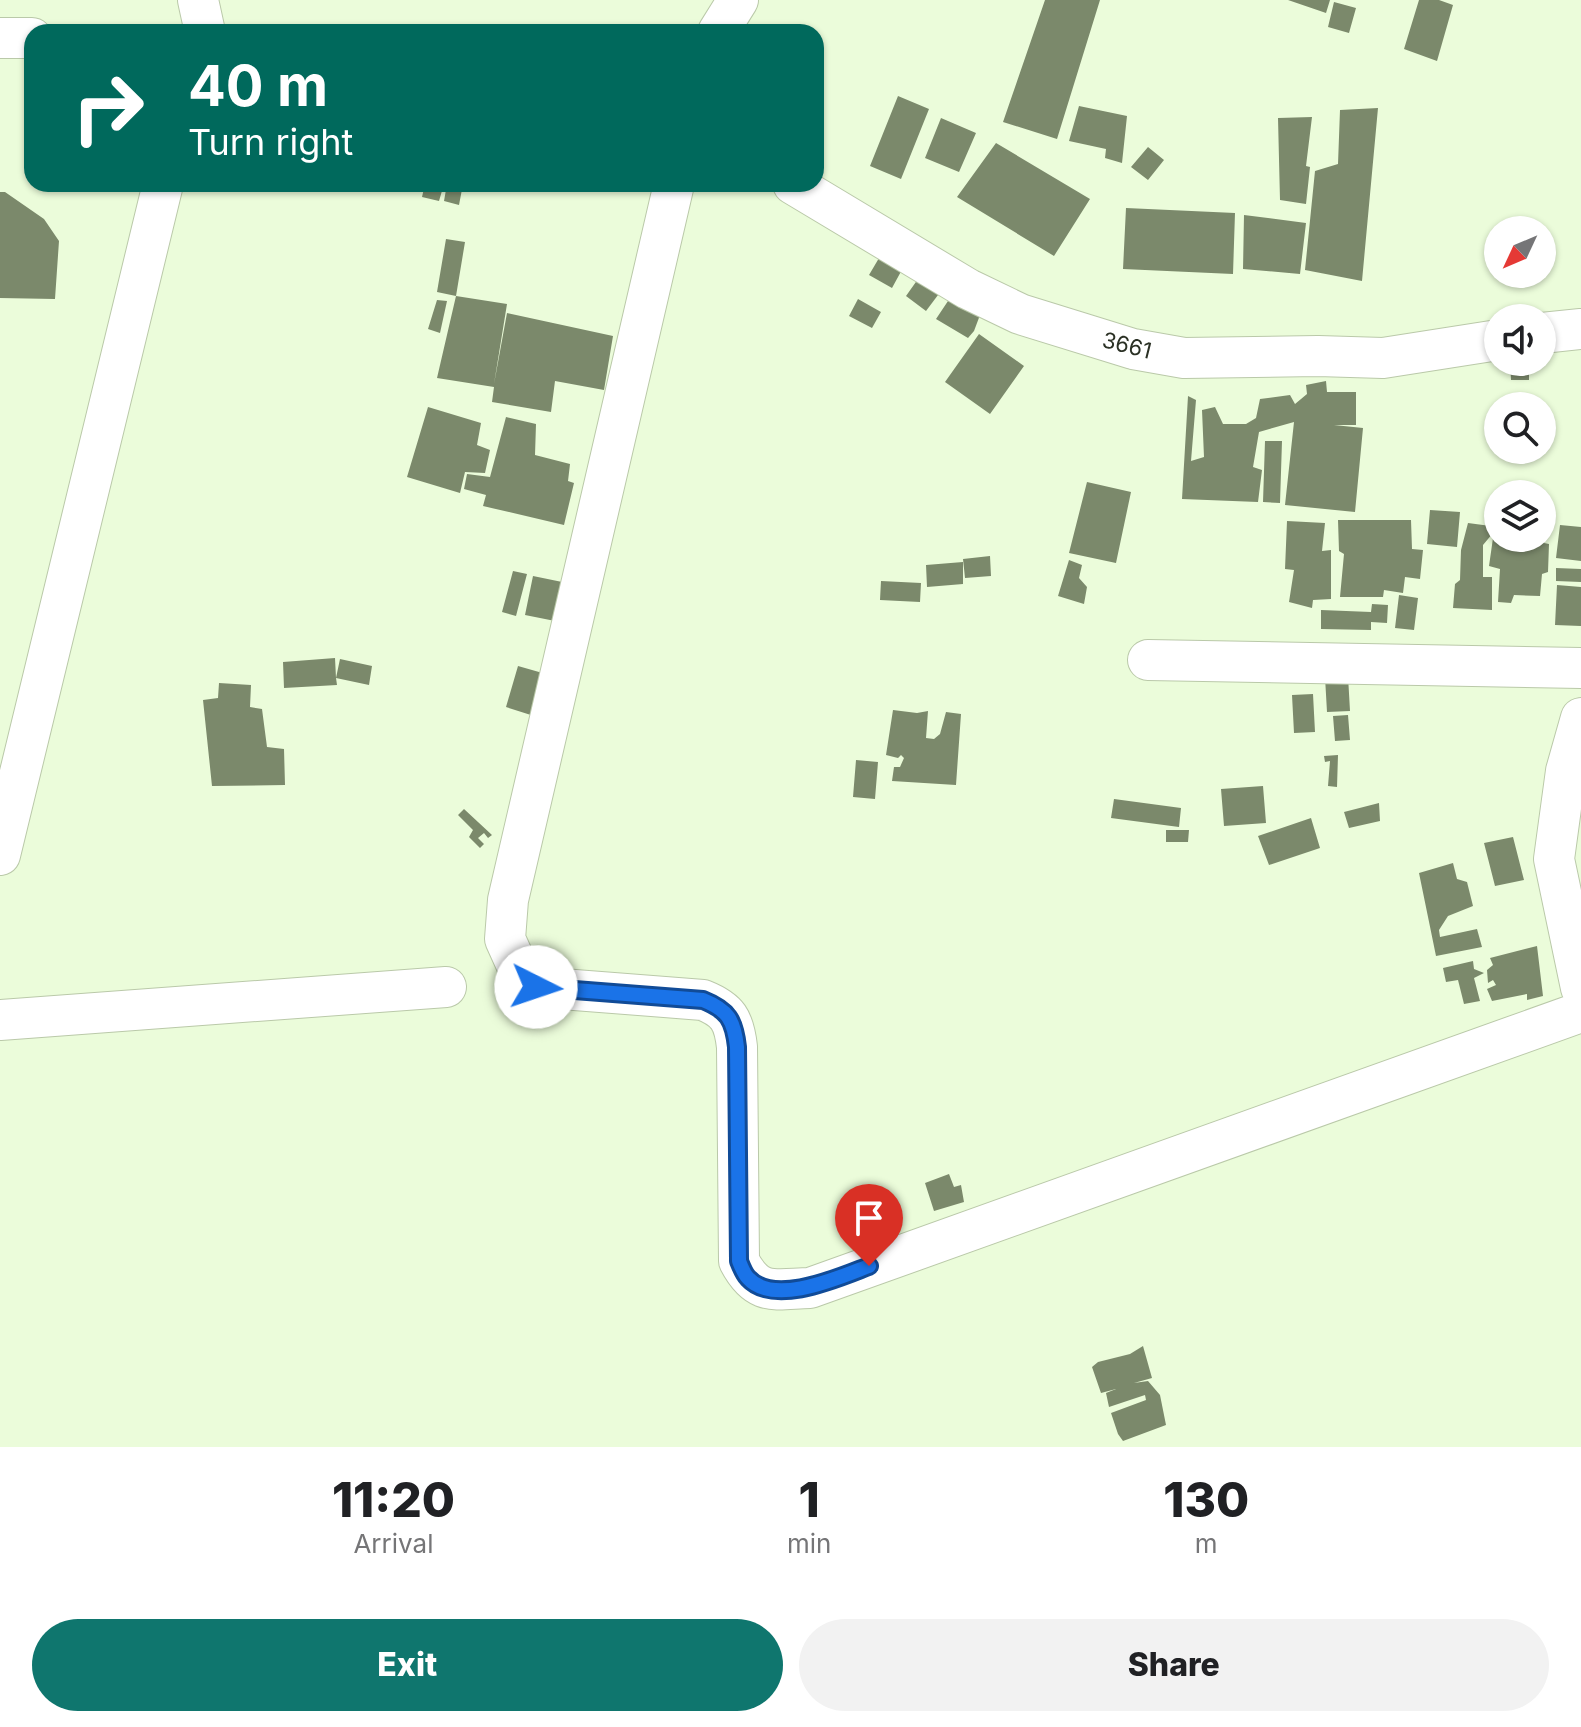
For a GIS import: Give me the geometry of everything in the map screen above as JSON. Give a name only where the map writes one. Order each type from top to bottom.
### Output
[{"type":"street","points":[[198,0],[203,24]]},
{"type":"street","points":[[723,24],[738,0]]},
{"type":"street","points":[[0,38],[24,38]]},
{"type":"street","points":[[0,855],[161,192]]},
{"type":"street","points":[[672,192],[508,900],[505,939],[519,970],[536,987],[703,1000],[720,1007],[735,1026],[739,1261],[748,1279],[769,1290],[810,1288],[1581,1012]]},
{"type":"street","name":"3661","points":[[806,192],[968,289],[1020,314],[1133,349],[1184,358],[1383,358],[1484,342]]},
{"type":"street","points":[[1556,332],[1581,329]]},
{"type":"street","points":[[1148,660],[1581,668]]},
{"type":"street","points":[[1581,718],[1574,770],[1554,859],[1581,988]]},
{"type":"street","points":[[0,1020],[446,987]]},
{"type":"building","points":[[1045,0],[1100,0],[1057,139],[1003,122]]},
{"type":"building","points":[[1288,0],[1330,0],[1326,13]]},
{"type":"building","points":[[1419,0],[1439,0],[1453,5],[1437,61],[1404,49]]},
{"type":"building","points":[[1334,2],[1356,8],[1349,33],[1328,27]]},
{"type":"building","points":[[898,96],[929,109],[901,179],[870,166]]},
{"type":"building","points":[[1079,106],[1127,116],[1122,163],[1105,158],[1106,149],[1069,141]]},
{"type":"building","points":[[1378,108],[1362,281],[1305,270],[1315,171],[1338,164],[1340,110]]},
{"type":"building","points":[[1312,117],[1306,166],[1310,167],[1306,204],[1280,200],[1278,118]]},
{"type":"building","points":[[941,118],[976,133],[959,172],[925,158]]},
{"type":"building","points":[[996,143],[1090,199],[1054,256],[957,197]]},
{"type":"building","points":[[1148,147],[1164,160],[1148,180],[1131,167]]},
{"type":"building","points":[[0,192],[5,192],[44,219],[59,241],[55,299],[0,298]]},
{"type":"building","points":[[423,192],[442,192],[439,201],[422,197]]},
{"type":"building","points":[[446,192],[461,192],[459,205],[444,201]]},
{"type":"building","points":[[1126,208],[1235,213],[1233,274],[1123,269]]},
{"type":"building","points":[[1244,215],[1306,223],[1300,274],[1243,269]]},
{"type":"building","points":[[446,239],[465,242],[456,296],[437,292]]},
{"type":"building","points":[[882,253],[904,266],[892,288],[869,275]]},
{"type":"building","points":[[918,279],[938,295],[926,311],[906,296]]},
{"type":"building","points":[[456,296],[507,304],[494,384],[507,313],[613,336],[604,390],[555,381],[551,412],[492,402],[494,387],[437,378]]},
{"type":"building","points":[[950,298],[980,315],[968,338],[936,319]]},
{"type":"building","points":[[858,299],[881,312],[872,328],[849,316]]},
{"type":"building","points":[[437,300],[447,301],[440,333],[428,329]]},
{"type":"building","points":[[979,334],[1024,366],[990,414],[945,382]]},
{"type":"building","points":[[1511,376],[1529,376],[1529,380],[1511,380]]},
{"type":"building","points":[[1326,381],[1327,392],[1356,392],[1356,425],[1334,425],[1363,428],[1355,512],[1285,505],[1294,422],[1259,432],[1253,467],[1262,470],[1258,502],[1182,499],[1188,396],[1196,400],[1191,461],[1204,457],[1202,410],[1215,407],[1223,424],[1246,424],[1256,418],[1260,399],[1290,395],[1295,404],[1307,394],[1306,385]]},
{"type":"building","points":[[428,407],[481,423],[477,445],[490,450],[485,473],[465,472],[460,493],[407,477]]},
{"type":"building","points":[[506,417],[536,424],[535,455],[570,464],[568,481],[574,483],[564,525],[483,506],[486,495],[464,489],[467,474],[490,477]]},
{"type":"building","points":[[1265,441],[1282,441],[1280,503],[1263,502]]},
{"type":"building","points":[[1087,482],[1131,492],[1116,563],[1069,553]]},
{"type":"building","points":[[1430,510],[1460,512],[1457,547],[1427,544]]},
{"type":"building","points":[[1338,520],[1411,520],[1412,549],[1423,550],[1420,579],[1405,577],[1403,593],[1384,590],[1383,597],[1340,597],[1344,554],[1339,551]]},
{"type":"building","points":[[1287,521],[1325,523],[1322,551],[1331,550],[1331,599],[1313,600],[1312,608],[1289,602],[1294,570],[1285,569]]},
{"type":"building","points":[[1468,523],[1484,525],[1483,577],[1492,577],[1492,610],[1453,608],[1455,584],[1460,580],[1461,550]]},
{"type":"building","points":[[1560,525],[1581,527],[1581,561],[1556,558]]},
{"type":"building","points":[[1491,552],[1549,552],[1548,572],[1542,574],[1540,596],[1514,595],[1511,603],[1498,602],[1500,569],[1489,566]]},
{"type":"building","points":[[990,556],[991,576],[965,578],[963,559]]},
{"type":"building","points":[[1069,560],[1082,565],[1079,578],[1087,587],[1084,604],[1058,596]]},
{"type":"building","points":[[963,562],[963,584],[927,587],[926,565]]},
{"type":"building","points":[[1556,568],[1581,569],[1581,582],[1556,581]]},
{"type":"building","points":[[513,571],[527,574],[516,616],[502,612]]},
{"type":"building","points":[[533,576],[567,583],[560,622],[525,615]]},
{"type":"building","points":[[881,581],[921,583],[920,602],[880,600]]},
{"type":"building","points":[[1557,585],[1581,587],[1581,626],[1555,625]]},
{"type":"building","points":[[1399,595],[1418,598],[1414,630],[1395,628]]},
{"type":"building","points":[[1372,604],[1388,605],[1387,623],[1371,622],[1371,630],[1321,629],[1321,610],[1371,612]]},
{"type":"building","points":[[335,658],[337,685],[284,688],[283,662]]},
{"type":"building","points":[[340,659],[372,666],[369,685],[336,678]]},
{"type":"building","points":[[518,666],[546,674],[534,716],[506,707]]},
{"type":"building","points":[[1348,676],[1350,711],[1327,712],[1325,677]]},
{"type":"building","points":[[219,683],[251,685],[250,707],[262,709],[267,747],[284,749],[285,785],[212,786],[203,700],[218,698]]},
{"type":"building","points":[[1313,694],[1315,732],[1294,733],[1292,695]]},
{"type":"building","points":[[893,710],[928,711],[926,738],[934,739],[940,734],[946,712],[961,714],[956,785],[892,781],[894,767],[900,767],[904,758],[901,755],[898,758],[886,755]]},
{"type":"building","points":[[1348,715],[1350,740],[1335,741],[1333,716]]},
{"type":"building","points":[[1338,755],[1337,787],[1328,786],[1330,761],[1325,762],[1324,756]]},
{"type":"building","points":[[856,760],[878,762],[875,799],[853,797]]},
{"type":"building","points":[[1263,786],[1266,823],[1224,826],[1221,789]]},
{"type":"building","points":[[1114,799],[1181,808],[1179,827],[1111,818]]},
{"type":"building","points":[[1379,803],[1380,821],[1349,828],[1344,812]]},
{"type":"building","points":[[464,809],[492,835],[488,838],[484,833],[478,838],[484,844],[480,848],[469,837],[473,830],[458,815]]},
{"type":"building","points":[[1311,818],[1320,848],[1269,865],[1258,836]]},
{"type":"building","points":[[1166,830],[1189,830],[1188,842],[1166,842]]},
{"type":"building","points":[[1513,837],[1524,880],[1495,886],[1484,843]]},
{"type":"building","points":[[1453,863],[1457,879],[1467,882],[1473,906],[1448,916],[1439,930],[1440,937],[1477,929],[1482,947],[1436,956],[1419,873]]},
{"type":"building","points":[[1537,946],[1543,996],[1527,1000],[1527,994],[1492,1001],[1487,989],[1496,985],[1493,980],[1488,983],[1487,970],[1493,965],[1490,958]]},
{"type":"building","points":[[1473,961],[1474,969],[1484,973],[1474,978],[1480,1001],[1464,1004],[1458,980],[1446,982],[1443,968]]},
{"type":"building","points":[[949,1174],[954,1187],[961,1185],[964,1202],[934,1211],[925,1183]]},
{"type":"building","points":[[1143,1346],[1152,1378],[1134,1383],[1148,1381],[1160,1395],[1166,1425],[1123,1441],[1111,1413],[1146,1400],[1145,1395],[1109,1407],[1106,1393],[1116,1389],[1101,1393],[1092,1367],[1098,1362],[1130,1354]]},
{"type":"route","points":[[536,987],[703,1000],[720,1007],[735,1026],[739,1261],[748,1279],[769,1290],[810,1288],[869,1266]]}]
